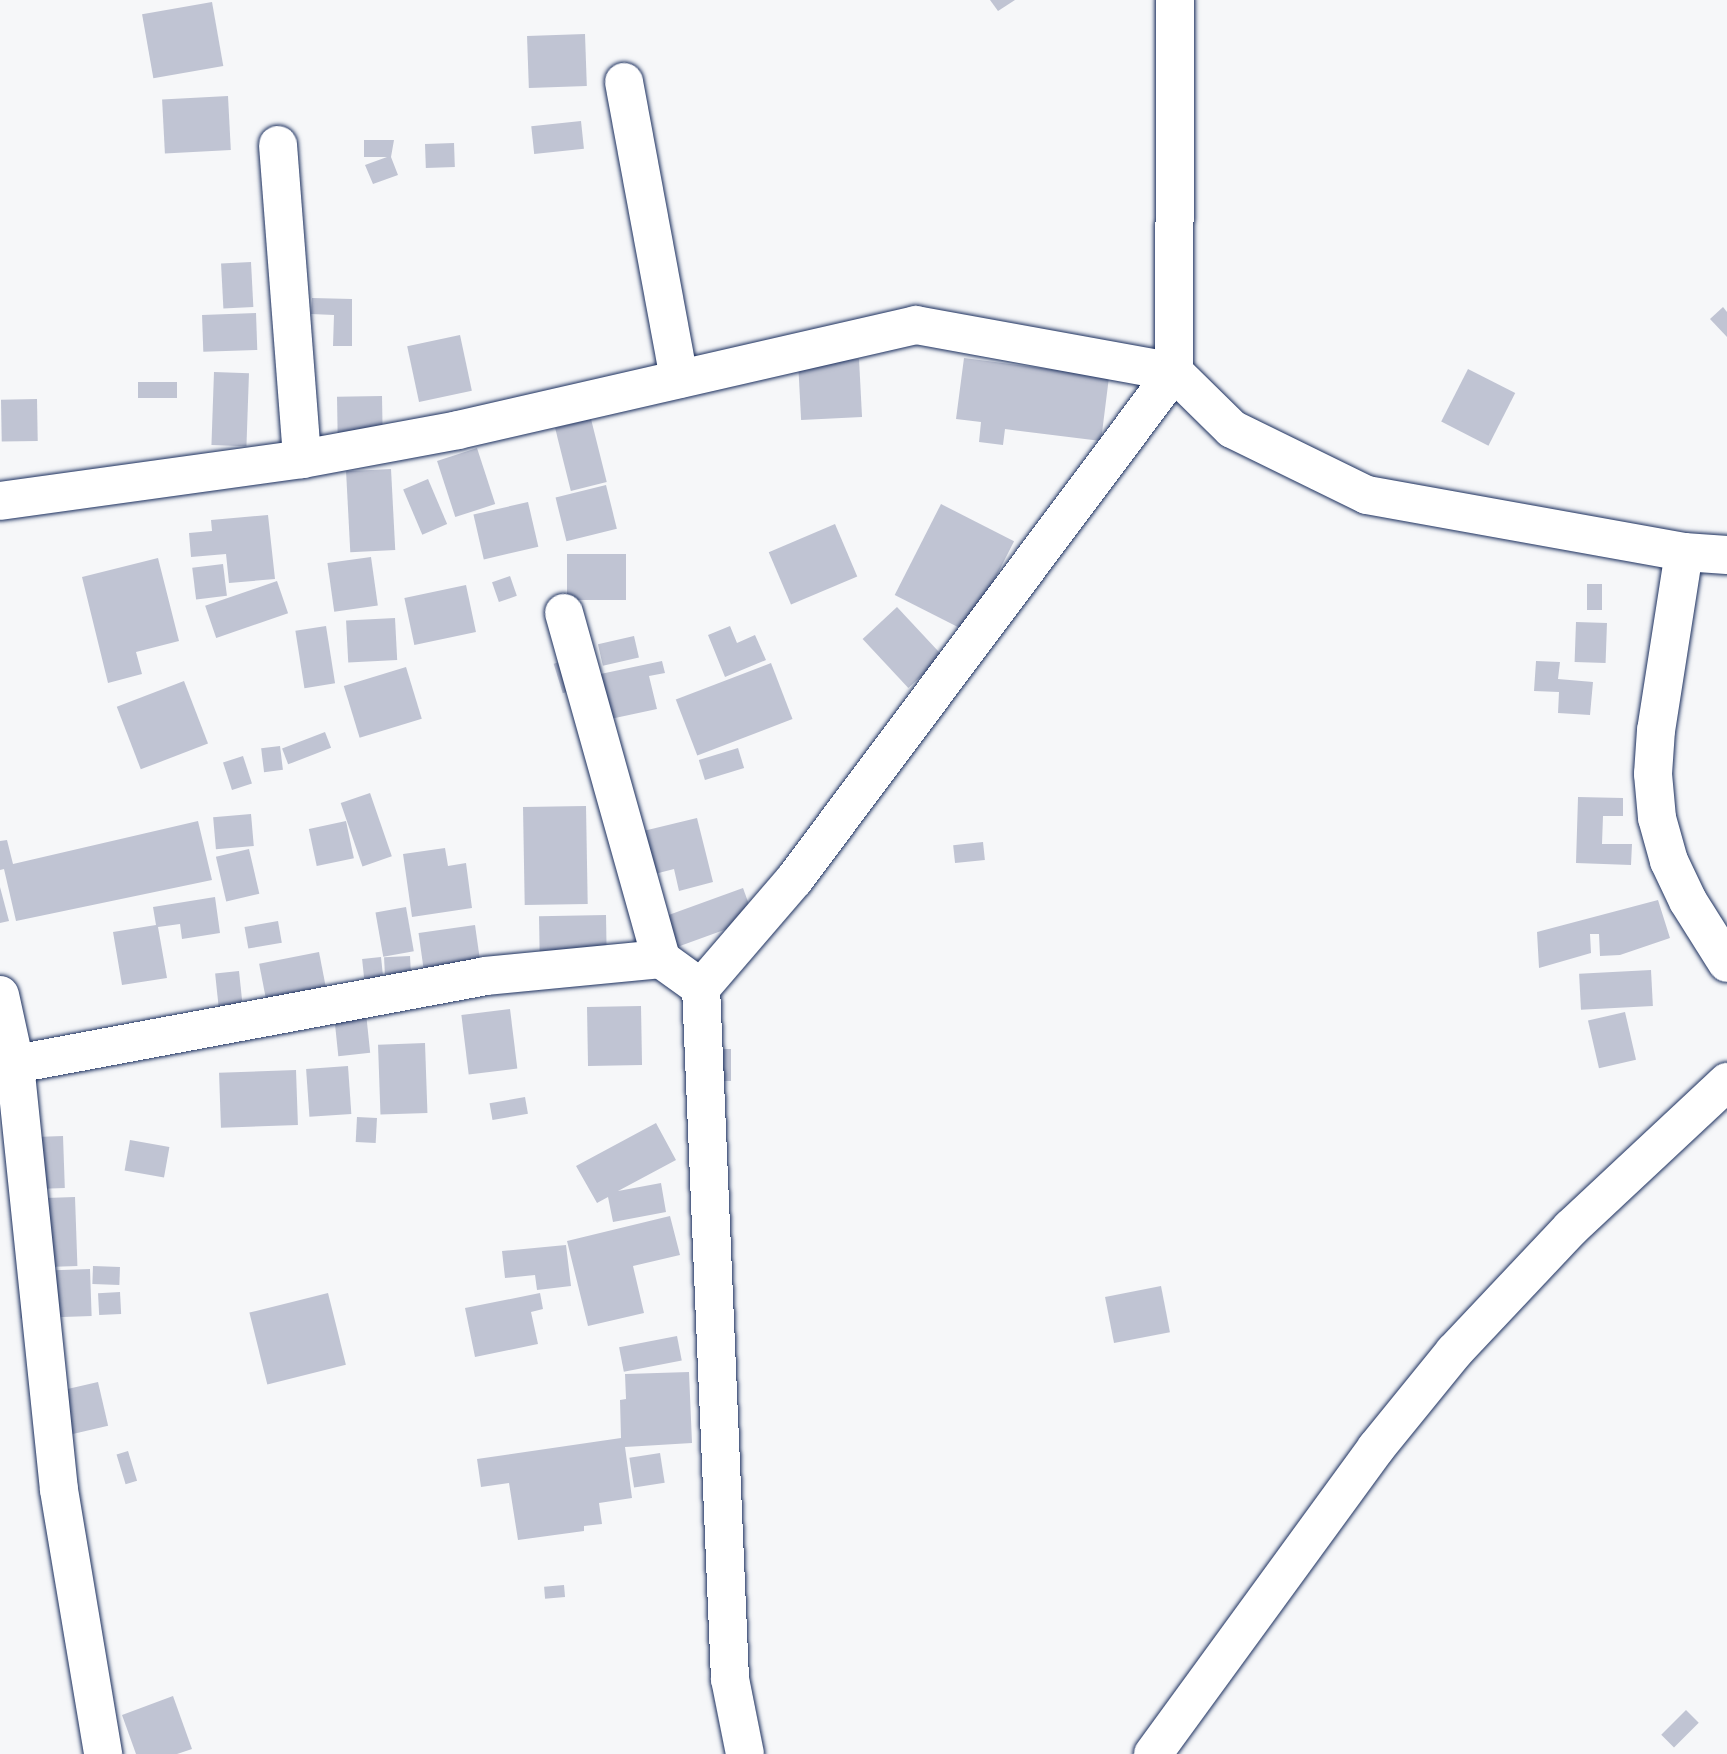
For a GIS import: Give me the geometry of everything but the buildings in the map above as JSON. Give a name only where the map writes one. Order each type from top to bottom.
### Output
[{"type":"street","points":[[745,1754],[730,1679],[701,988],[794,880],[1174,372],[1175,0]]},
{"type":"street","points":[[624,82],[679,379]]},
{"type":"street","points":[[278,145],[302,459]]},
{"type":"street","points":[[0,501],[302,459],[458,430],[915,326],[1174,372],[1232,429],[1367,495],[1684,552],[1727,555]]},
{"type":"street","points":[[1684,552],[1656,730],[1653,774],[1657,818],[1669,861],[1688,901],[1727,963]]},
{"type":"street","points":[[564,613],[661,959],[701,988]]},
{"type":"street","points":[[7,1065],[485,976],[661,959]]},
{"type":"street","points":[[0,995],[59,1490],[103,1754]]},
{"type":"street","points":[[1153,1754],[1376,1448],[1454,1353],[1571,1228],[1727,1082]]}]
